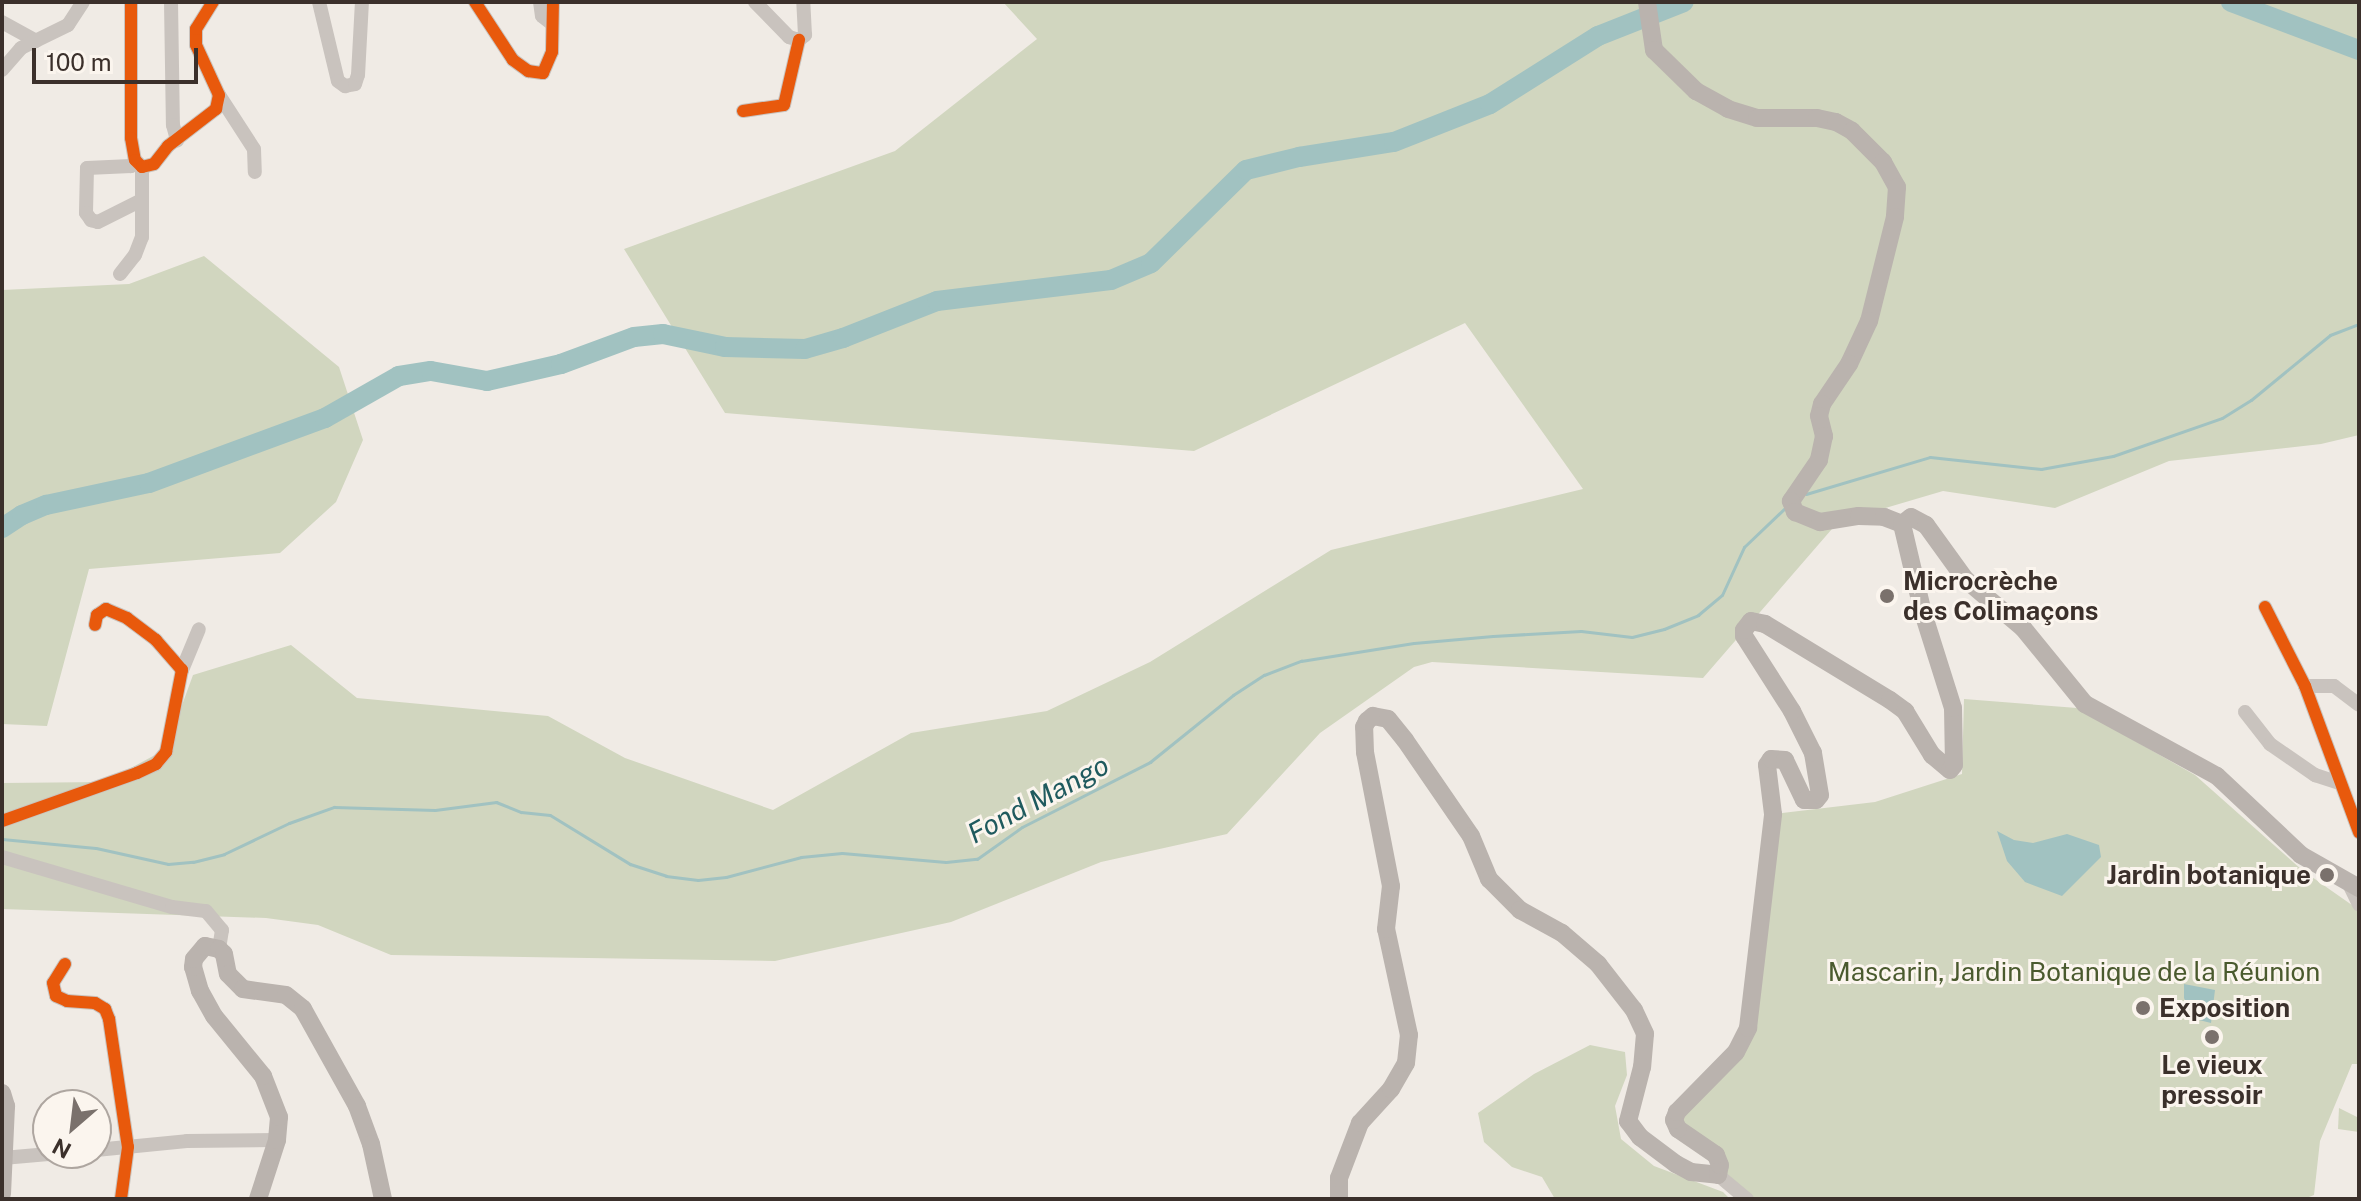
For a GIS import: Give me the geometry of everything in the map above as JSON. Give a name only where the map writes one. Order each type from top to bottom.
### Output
[{"type":"main road","points":[[1647,2],[1654,50],[1696,91],[1728,109],[1757,118],[1817,118],[1852,131],[1883,162],[1897,187],[1895,217],[1869,321],[1849,364],[1822,404],[1819,416],[1824,436],[1819,460],[1791,501],[1795,512],[1820,522],[1859,516],[1884,517],[1902,524]]},
{"type":"main road","points":[[1902,524],[1911,517],[1926,525],[1965,579],[2023,628],[2085,704],[2217,776],[2301,855],[2353,885]]},
{"type":"main road","points":[[1339,1199],[1339,1178],[1360,1123],[1391,1089],[1406,1063],[1409,1035],[1386,929],[1391,886],[1365,752],[1364,727],[1373,716],[1382,716],[1405,740],[1471,836],[1489,879],[1520,910],[1562,933],[1598,964],[1634,1010],[1645,1034],[1642,1067],[1629,1105],[1628,1121],[1640,1137],[1691,1172],[1718,1175],[1720,1165],[1716,1155],[1678,1129],[1674,1120],[1677,1112],[1736,1052],[1748,1028],[1773,814],[1767,765],[1771,759],[1785,760],[1791,766],[1804,800],[1816,800],[1820,795],[1813,753],[1792,711],[1744,636],[1744,630],[1751,621],[1765,624],[1890,700],[1905,711],[1943,769],[1950,770],[1954,765],[1953,708],[1923,613],[1902,524]]},
{"type":"main road","points":[[258,1199],[277,1140],[279,1117],[263,1076],[214,1016],[200,991],[193,967],[194,959],[205,946],[219,949],[234,983],[254,992],[286,995],[303,1009],[357,1106],[371,1144],[383,1199]]},
{"type":"main road","points":[[2,1093],[6,1106],[2,1194]]},
{"type":"street","points":[[2,70],[21,48],[68,25],[83,2]]},
{"type":"street","points":[[120,274],[135,255],[142,237],[140,165],[131,138],[129,111],[131,2]]},
{"type":"street","points":[[171,2],[173,125],[177,140]]},
{"type":"street","points":[[213,2],[196,29],[196,45],[219,95],[254,149],[255,172]]},
{"type":"street","points":[[319,2],[338,81],[345,86],[355,84],[358,75],[362,2]]},
{"type":"street","points":[[475,2],[513,60],[528,71],[543,73],[548,68],[553,2]]},
{"type":"street","points":[[540,2],[542,16],[551,23]]},
{"type":"street","points":[[755,2],[789,37],[799,40]]},
{"type":"street","points":[[743,111],[784,105],[799,40],[805,35],[803,2]]},
{"type":"street","points":[[2,22],[36,41]]},
{"type":"street","points":[[142,200],[98,222],[91,220],[86,213],[87,168],[154,164],[177,140],[216,109],[219,95]]},
{"type":"street","points":[[2265,607],[2305,686],[2359,832]]},
{"type":"street","points":[[95,625],[97,615],[106,609],[127,618],[156,640],[182,670]]},
{"type":"street","points":[[2,821],[156,764],[166,752],[182,670],[199,629]]},
{"type":"street","points":[[2305,686],[2334,686],[2359,705]]},
{"type":"street","points":[[2245,712],[2270,744],[2315,775],[2340,783]]},
{"type":"street","points":[[2,857],[172,907],[206,911],[222,930],[219,949]]},
{"type":"street","points":[[2353,885],[2359,905]]},
{"type":"street","points":[[65,964],[53,983],[56,996],[67,1001],[95,1003],[105,1009],[109,1019],[128,1147],[121,1199]]},
{"type":"street","points":[[112,1148],[187,1141],[277,1140]]},
{"type":"street","points":[[3,1158],[32,1155]]},
{"type":"street","points":[[1718,1175],[1747,1199]]},
{"type":"green space","points":[[1003,2],[2359,2],[2359,435],[2321,444],[2169,461],[2055,508],[1943,491],[1838,522],[1703,678],[1432,662],[1414,667],[1320,733],[1227,834],[1101,862],[951,922],[775,961],[391,955],[318,925],[266,918],[2,909],[2,783],[105,782],[166,749],[193,675],[291,645],[357,698],[548,716],[625,758],[773,810],[911,733],[1047,711],[1150,662],[1331,550],[1583,489],[1465,323],[1194,451],[725,413],[624,249],[895,151],[1037,39]]},
{"type":"green space","points":[[204,256],[339,367],[363,440],[336,502],[280,553],[89,569],[47,726],[2,724],[2,290],[129,284]]},
{"type":"green space","name":"Mascarin, Jardin Botanique de la Réunion","points":[[1964,699],[2077,708],[2195,775],[2302,870],[2359,910],[2359,1064],[2352,1064],[2320,1141],[2314,1195],[2304,1199],[1747,1199],[1698,1142],[1677,1112],[1736,1052],[1773,814],[1875,802],[1962,774]]},
{"type":"green space","points":[[1590,1045],[1625,1052],[1627,1075],[1615,1106],[1621,1139],[1654,1166],[1723,1192],[1730,1199],[1555,1199],[1542,1177],[1512,1167],[1484,1142],[1478,1113],[1534,1074]]},
{"type":"green space","points":[[2339,1108],[2359,1118],[2359,1132],[2338,1129]]},
{"type":"water","points":[[1997,831],[2014,840],[2033,843],[2067,834],[2099,845],[2101,857],[2062,896],[2025,882],[2007,861]]},
{"type":"water","points":[[2184,984],[2215,990],[2211,1023],[2199,1020],[2191,1013],[2184,998]]},
{"type":"waterway","points":[[2,528],[46,505],[149,483],[325,418],[399,376],[431,371],[487,381],[561,364],[634,337],[663,334],[725,347],[805,349],[843,338],[937,301],[1111,280],[1151,263],[1246,170],[1299,157],[1394,142],[1490,104],[1598,36],[1684,2]]},
{"type":"waterway","points":[[2231,2],[2359,50]]},
{"type":"waterway","name":"Fond Mango","points":[[1806,494],[1930,457],[2041,469],[2113,456],[2222,418],[2251,400],[2330,335],[2359,324]]},
{"type":"waterway","name":"Fond Mango","points":[[2,839],[96,848],[168,864],[193,862],[224,854],[289,823],[334,807],[435,810],[496,802],[521,812],[550,815],[630,864],[666,876],[698,880],[726,877],[801,857],[842,853],[946,862],[977,859],[1022,827],[1150,762],[1233,695],[1264,675],[1301,661],[1414,643],[1493,636],[1581,631],[1632,637],[1664,629],[1698,615],[1722,595],[1744,547],[1787,506]]},
{"type":"cycle path","points":[[131,2],[131,138],[135,160],[142,167],[154,164],[168,146],[216,109],[219,95],[196,45],[196,29],[213,2]]},
{"type":"cycle path","points":[[475,2],[513,60],[528,71],[543,73],[552,52],[553,2]]},
{"type":"cycle path","points":[[743,111],[784,105],[799,40]]},
{"type":"cycle path","points":[[2265,607],[2305,686],[2359,832]]},
{"type":"cycle path","points":[[2,821],[137,773],[156,764],[166,752],[182,670],[156,640],[127,618],[106,609],[97,615],[95,625]]},
{"type":"cycle path","points":[[65,964],[53,983],[56,996],[67,1001],[95,1003],[105,1009],[109,1019],[128,1147],[121,1199]]},
{"type":"place","name":"Microcrèche des Colimaçons","points":[[1887,596]]},
{"type":"place","name":"Jardin botanique","points":[[2327,875]]},
{"type":"place","name":"Exposition","points":[[2143,1008]]},
{"type":"place","name":"Le vieux pressoir","points":[[2212,1037]]}]
